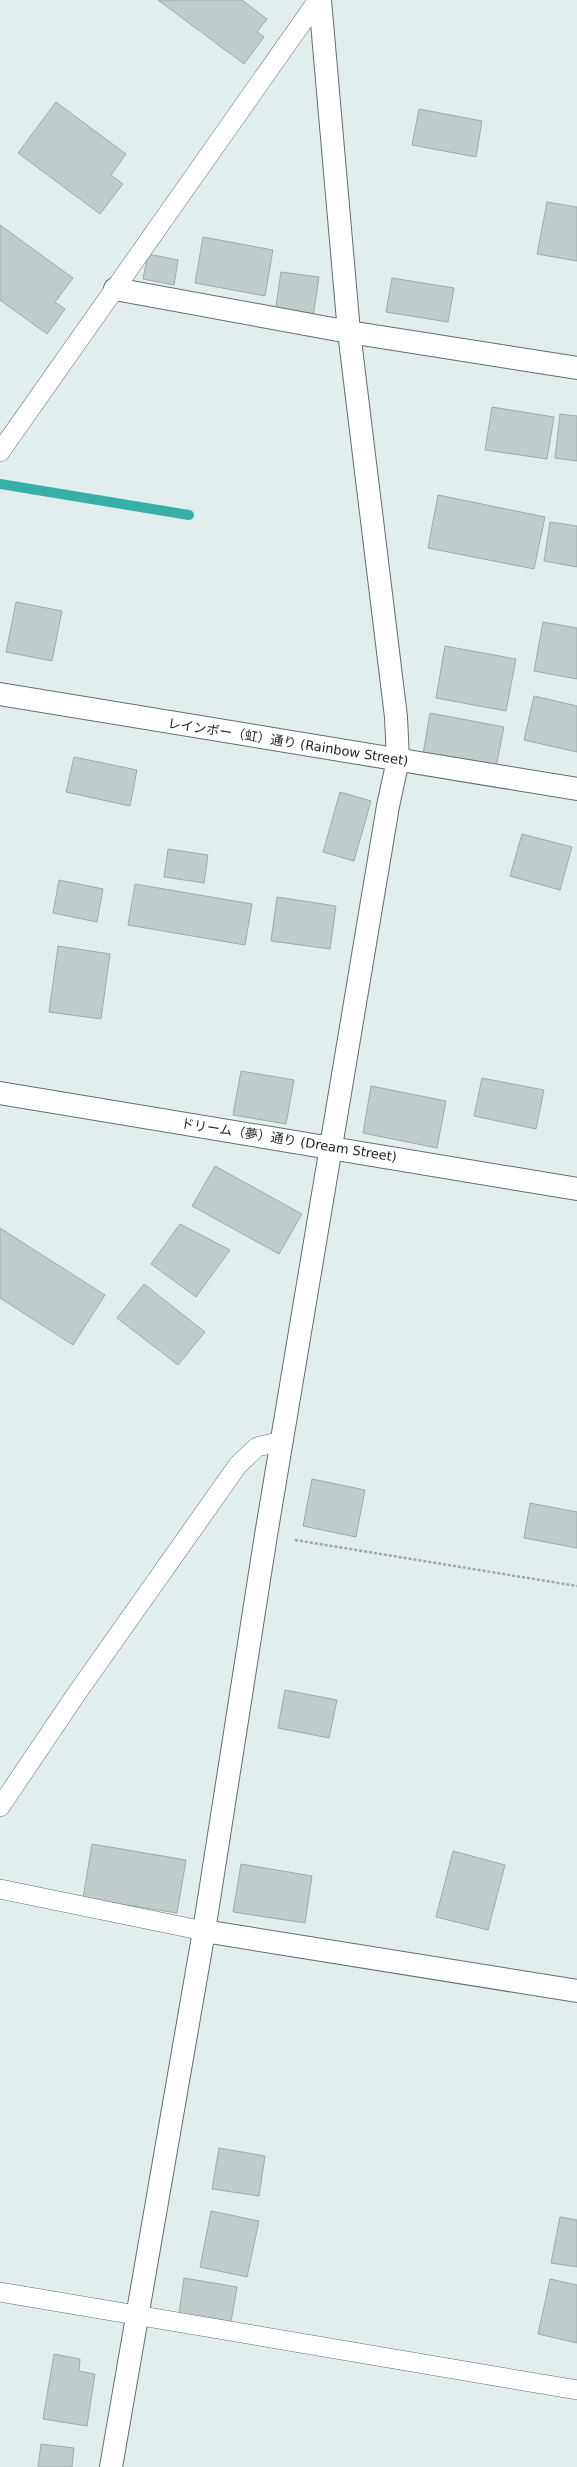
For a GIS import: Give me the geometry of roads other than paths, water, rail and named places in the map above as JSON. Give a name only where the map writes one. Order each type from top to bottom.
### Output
[{"type":"street","points":[[111,2467],[204,1931],[266,1535],[388,806],[398,760],[396,717],[349,332],[319,0]]},
{"type":"street","points":[[115,289],[349,332],[577,368]]},
{"type":"street","name":"レインボー（虹）通り (Rainbow Street)","points":[[0,694],[577,789]]},
{"type":"street","name":"ドリーム（夢）通り (Dream Street)","points":[[1,1098],[331,1147],[577,1189]]},
{"type":"street","points":[[204,1931],[577,1991]]},
{"type":"lane","points":[[0,452],[319,0]]},
{"type":"lane","points":[[0,1807],[76,1694],[238,1466],[257,1446],[282,1442]]},
{"type":"lane","points":[[0,1889],[204,1931]]},
{"type":"lane","points":[[0,2292],[577,2390]]},
{"type":"waterway","points":[[0,484],[189,515]]}]
